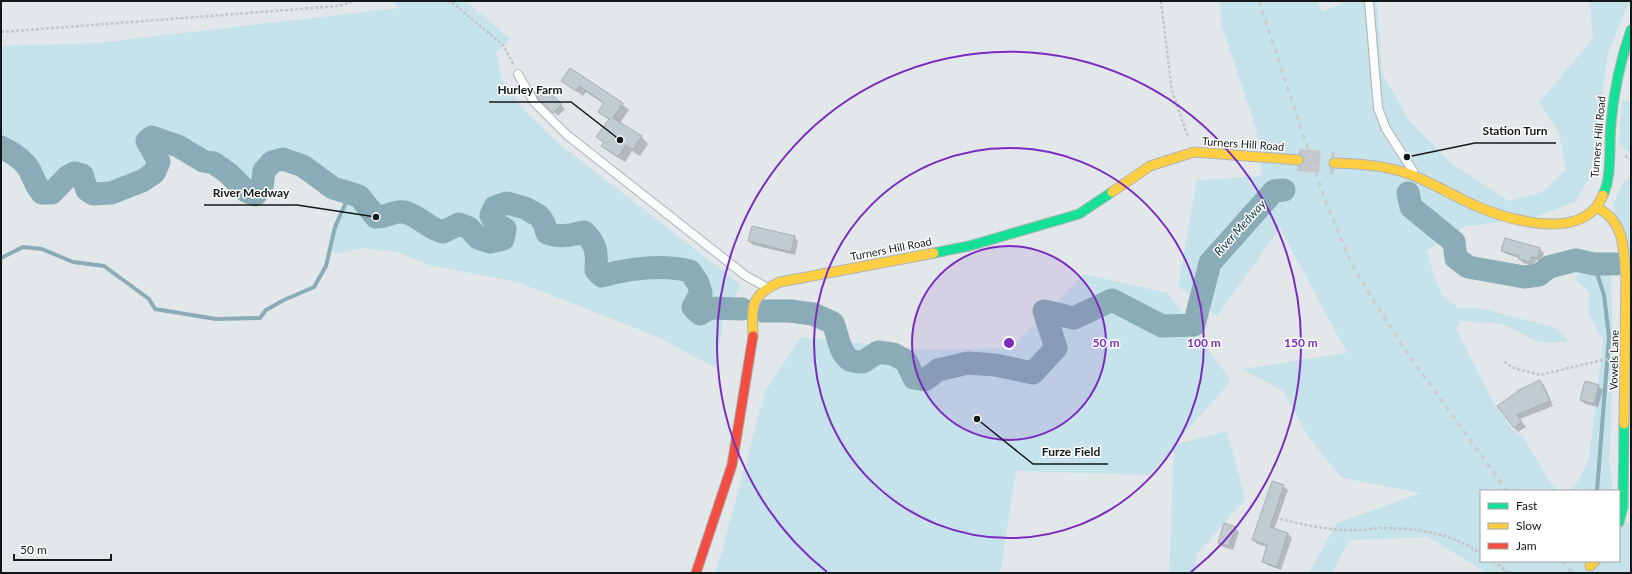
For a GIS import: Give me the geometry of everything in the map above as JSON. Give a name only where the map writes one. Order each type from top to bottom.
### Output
[{"type":"main road","name":"Turners Hill Road","points":[[1334,163],[1381,166],[1417,176],[1481,208],[1512,219],[1546,223],[1576,222],[1588,215],[1597,207],[1605,191],[1608,174],[1614,93],[1622,53],[1631,30]]},
{"type":"main road","name":"Turners Hill Road","points":[[766,288],[780,282],[969,246],[1079,214],[1150,166],[1194,152],[1298,160]]},
{"type":"main road","name":"Vowels Lane","points":[[1597,207],[1612,218],[1618,230],[1624,251],[1626,278],[1623,507],[1620,518]]},
{"type":"main road","points":[[696,573],[732,465],[753,340],[752,317],[755,299],[766,288]]},
{"type":"lane","points":[[1369,1],[1380,118],[1417,176]]},
{"type":"lane","points":[[518,74],[534,102],[567,135],[746,276],[766,288]]},
{"type":"path","points":[[1,32],[339,6],[354,1]]},
{"type":"path","points":[[447,1],[454,4],[503,45],[518,74]]},
{"type":"path","points":[[1161,1],[1172,91],[1194,152]]},
{"type":"path","points":[[1504,362],[1514,368],[1540,375],[1610,359]]},
{"type":"path","points":[[1280,520],[1328,529],[1350,530],[1378,528],[1435,532],[1465,544],[1480,552]]},
{"type":"path","points":[[1495,562],[1508,573]]},
{"type":"shaded area","points":[[394,1],[466,1],[510,39],[496,52],[502,79],[524,110],[558,143],[741,285],[724,313],[716,368],[656,336],[517,282],[429,265],[398,252],[362,248],[337,254],[331,249],[335,227],[349,193],[333,188],[303,166],[283,159],[272,162],[264,171],[262,187],[255,195],[246,191],[228,173],[214,163],[203,161],[178,146],[152,137],[147,141],[159,162],[154,173],[142,181],[111,193],[93,194],[87,190],[82,176],[74,173],[67,177],[52,193],[42,193],[25,163],[1,147],[1,46],[97,43],[399,8]]},
{"type":"shaded area","points":[[1220,1],[1317,1],[1322,11],[1340,5],[1340,1],[1377,1],[1382,73],[1409,120],[1451,163],[1509,201],[1542,192],[1566,169],[1559,133],[1539,102],[1593,39],[1590,1],[1629,1],[1608,53],[1590,177],[1575,202],[1529,219],[1465,226],[1427,251],[1442,296],[1459,308],[1479,308],[1554,327],[1570,342],[1538,342],[1503,324],[1461,321],[1456,329],[1495,405],[1511,428],[1523,437],[1552,485],[1558,490],[1480,490],[1480,562],[1620,562],[1620,513],[1631,527],[1631,573],[1487,573],[1428,537],[1349,540],[1332,573],[1309,573],[1337,523],[1421,493],[1342,478],[1309,438],[1283,391],[1242,369],[1347,353],[1280,228],[1217,316],[1178,286],[1197,180],[1262,176],[1256,128],[1222,26]]},
{"type":"shaded area","points":[[1622,100],[1631,102],[1631,152],[1624,149],[1619,144]]},
{"type":"shaded area","points":[[1631,176],[1631,278],[1613,205],[1624,181]]},
{"type":"shaded area","points":[[1575,262],[1611,268],[1613,368],[1609,463],[1613,490],[1569,490],[1579,480],[1589,459],[1603,340],[1589,314],[1589,292],[1577,282]]},
{"type":"shaded area","points":[[1084,274],[1168,293],[1231,381],[1174,445],[1227,431],[1245,500],[1197,554],[1194,573],[1169,573],[1174,447],[1149,475],[1016,471],[1000,573],[716,573],[765,392],[801,337],[926,350],[1011,348]]},
{"type":"building","points":[[570,68],[623,103],[613,118],[642,136],[633,150],[626,145],[618,157],[601,146],[604,142],[596,137],[609,119],[598,112],[604,103],[579,86],[576,91],[561,81]]},
{"type":"building","points":[[541,85],[562,104],[553,113],[538,99],[535,92]]},
{"type":"building","points":[[752,226],[795,236],[791,252],[748,241]]},
{"type":"building","points":[[1505,238],[1540,248],[1537,258],[1531,257],[1530,262],[1518,259],[1519,256],[1501,251]]},
{"type":"building","points":[[1540,380],[1550,401],[1517,415],[1522,422],[1514,428],[1497,406],[1517,391]]},
{"type":"building","points":[[1585,381],[1599,385],[1594,404],[1580,400]]},
{"type":"building","points":[[1272,481],[1284,485],[1270,527],[1288,533],[1277,567],[1262,562],[1267,545],[1252,540]]},
{"type":"building","points":[[1224,523],[1236,527],[1229,546],[1218,543]]},
{"type":"waterway","name":"River Medway","points":[[1,147],[25,163],[42,193],[52,193],[67,177],[74,173],[82,175],[87,190],[93,194],[111,193],[142,181],[154,173],[159,162],[147,141],[152,137],[178,146],[203,161],[214,163],[228,173],[246,191],[255,195],[262,187],[264,171],[272,162],[283,159],[303,166],[333,188],[359,196],[376,217],[397,212],[404,212],[415,216],[432,228],[443,232],[459,224],[469,228],[478,238],[490,242],[503,239],[505,229],[495,223],[491,215],[495,207],[507,203],[525,208],[539,216],[544,223],[547,233],[552,235],[561,236],[584,232],[594,245],[596,254],[596,270],[602,276],[635,269],[657,267],[690,271],[698,283],[701,293],[693,307],[700,314],[710,308],[742,309]]},
{"type":"waterway","name":"River Medway","points":[[764,311],[790,311],[813,314],[833,323],[843,353],[850,360],[854,362],[863,362],[878,352],[893,354],[906,361],[914,378],[925,380],[938,370],[968,363],[995,365],[1033,373],[1056,348],[1044,311],[1074,318],[1112,300],[1162,326],[1194,325],[1210,263],[1274,191],[1284,190]]},
{"type":"waterway","points":[[1,258],[23,247],[42,249],[73,262],[104,266],[149,299],[155,309],[216,319],[260,318],[266,310],[284,300],[314,287],[326,266],[335,227],[350,193]]},
{"type":"waterway","name":"River Medway","points":[[1408,193],[1411,207],[1454,242],[1456,258],[1468,267],[1524,277],[1539,275],[1549,267],[1576,260],[1594,264],[1615,264]]},
{"type":"waterway","points":[[1594,264],[1604,295],[1609,337],[1597,490]]},
{"type":"tunnel","points":[[1298,160],[1334,163]]},
{"type":"railway","points":[[1259,1],[1325,200],[1350,260],[1371,297],[1408,354],[1506,490]]},
{"type":"railway","points":[[1563,562],[1573,573]]},
{"type":"traffic: fast","points":[[1603,195],[1608,180],[1611,123],[1616,87],[1631,30]]},
{"type":"traffic: fast","points":[[934,253],[969,246],[1079,214],[1112,192]]},
{"type":"traffic: fast","points":[[1620,518],[1623,507],[1624,424]]},
{"type":"traffic: slow","points":[[1112,192],[1150,166],[1194,152],[1298,160]]},
{"type":"traffic: slow","points":[[1334,163],[1370,165],[1397,170],[1415,176],[1465,201],[1487,210],[1503,216],[1538,223],[1555,224],[1572,222],[1586,216],[1597,206],[1603,195]]},
{"type":"traffic: slow","points":[[1597,207],[1607,214],[1616,225],[1622,239],[1624,255],[1626,278],[1624,424]]},
{"type":"traffic: slow","points":[[753,336],[753,309],[755,303],[763,292],[780,282],[934,253]]},
{"type":"traffic: slow","points":[[1590,566],[1594,562]]},
{"type":"traffic: jam","points":[[696,573],[732,465],[753,336]]},
{"type":"place","name":"Hurley Farm","points":[[620,140]]},
{"type":"place","name":"Station Turn","points":[[1407,157]]},
{"type":"place","name":"River Medway","points":[[376,217]]},
{"type":"place","name":"Furze Field","points":[[977,419]]}]
